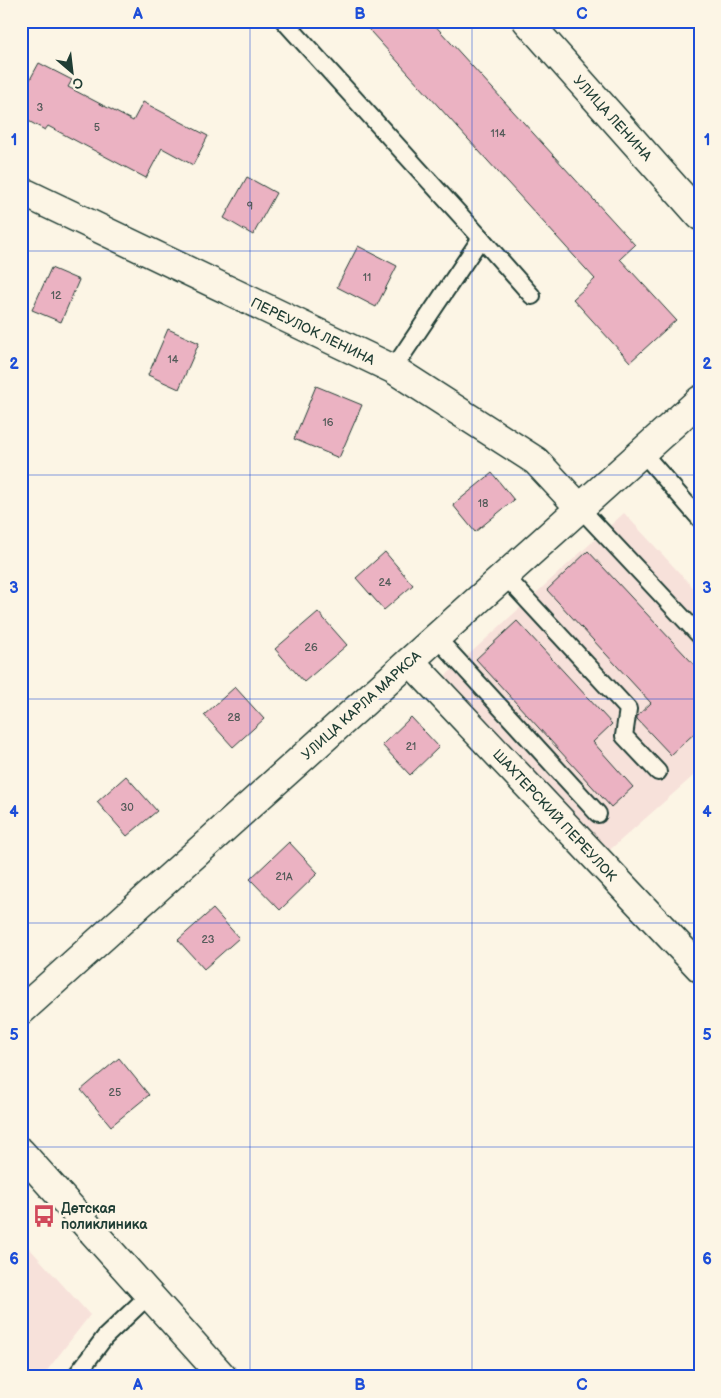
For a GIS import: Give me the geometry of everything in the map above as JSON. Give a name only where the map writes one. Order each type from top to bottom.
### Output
[{"type":"street","name":"УЛИЦА ЛЕНИНА","points":[[527,21],[700,216]]},
{"type":"street","name":"ПЕРЕУЛОК ЛЕНИНА","points":[[21,191],[393,369],[536,461],[580,508]]},
{"type":"street","name":"УЛИЦА КАРЛА МАРКСА","points":[[21,1011],[700,400]]},
{"type":"street","name":"ШАХТЕРСКИЙ ПЕРЕУЛОК","points":[[410,661],[700,968]]},
{"type":"street","points":[[21,1152],[223,1377]]},
{"type":"lane","points":[[284,21],[482,238],[532,296]]},
{"type":"lane","points":[[393,369],[482,238]]},
{"type":"lane","points":[[642,452],[700,519]]},
{"type":"lane","points":[[580,508],[700,636]]},
{"type":"lane","points":[[504,576],[628,709],[624,736],[658,772]]},
{"type":"lane","points":[[436,637],[598,814]]},
{"type":"lane","points":[[75,1377],[105,1336],[149,1294]]},
{"type":"shaded area","points":[[624,513],[700,595],[700,770],[604,855],[442,679]]},
{"type":"shaded area","points":[[21,1239],[90,1315],[42,1377],[21,1377]]},
{"type":"building","points":[[361,21],[431,21],[635,245],[620,259],[676,320],[630,362],[573,299],[595,279]]},
{"type":"building","points":[[39,63],[72,80],[68,87],[133,121],[143,102],[208,136],[193,165],[162,148],[146,178],[48,126],[45,130],[21,117],[21,96]]},
{"type":"building","points":[[247,177],[276,193],[253,235],[224,218]]},
{"type":"building","points":[[358,246],[397,266],[376,307],[337,287]]},
{"type":"building","points":[[51,268],[79,280],[61,322],[32,310]]},
{"type":"building","points":[[168,329],[199,343],[179,389],[148,375]]},
{"type":"building","points":[[316,386],[362,405],[339,458],[294,439]]},
{"type":"building","points":[[492,473],[514,500],[475,532],[453,505]]},
{"type":"building","points":[[588,551],[700,671],[700,728],[671,755],[637,719],[637,716],[651,703],[547,590]]},
{"type":"building","points":[[385,552],[413,585],[384,610],[356,578]]},
{"type":"building","points":[[318,612],[347,645],[304,682],[275,649]]},
{"type":"building","points":[[517,621],[612,724],[593,742],[633,787],[611,807],[476,659]]},
{"type":"building","points":[[235,687],[264,719],[233,747],[204,715]]},
{"type":"building","points":[[411,717],[439,747],[410,775],[382,745]]},
{"type":"building","points":[[126,776],[157,811],[127,836],[97,802]]},
{"type":"building","points":[[289,842],[318,873],[280,910],[250,879]]},
{"type":"building","points":[[213,909],[239,938],[204,969],[178,940]]},
{"type":"building","points":[[119,1058],[149,1095],[111,1126],[81,1090]]},
{"type":"place","name":"Детская поликлиника","points":[[44,1216]]}]
